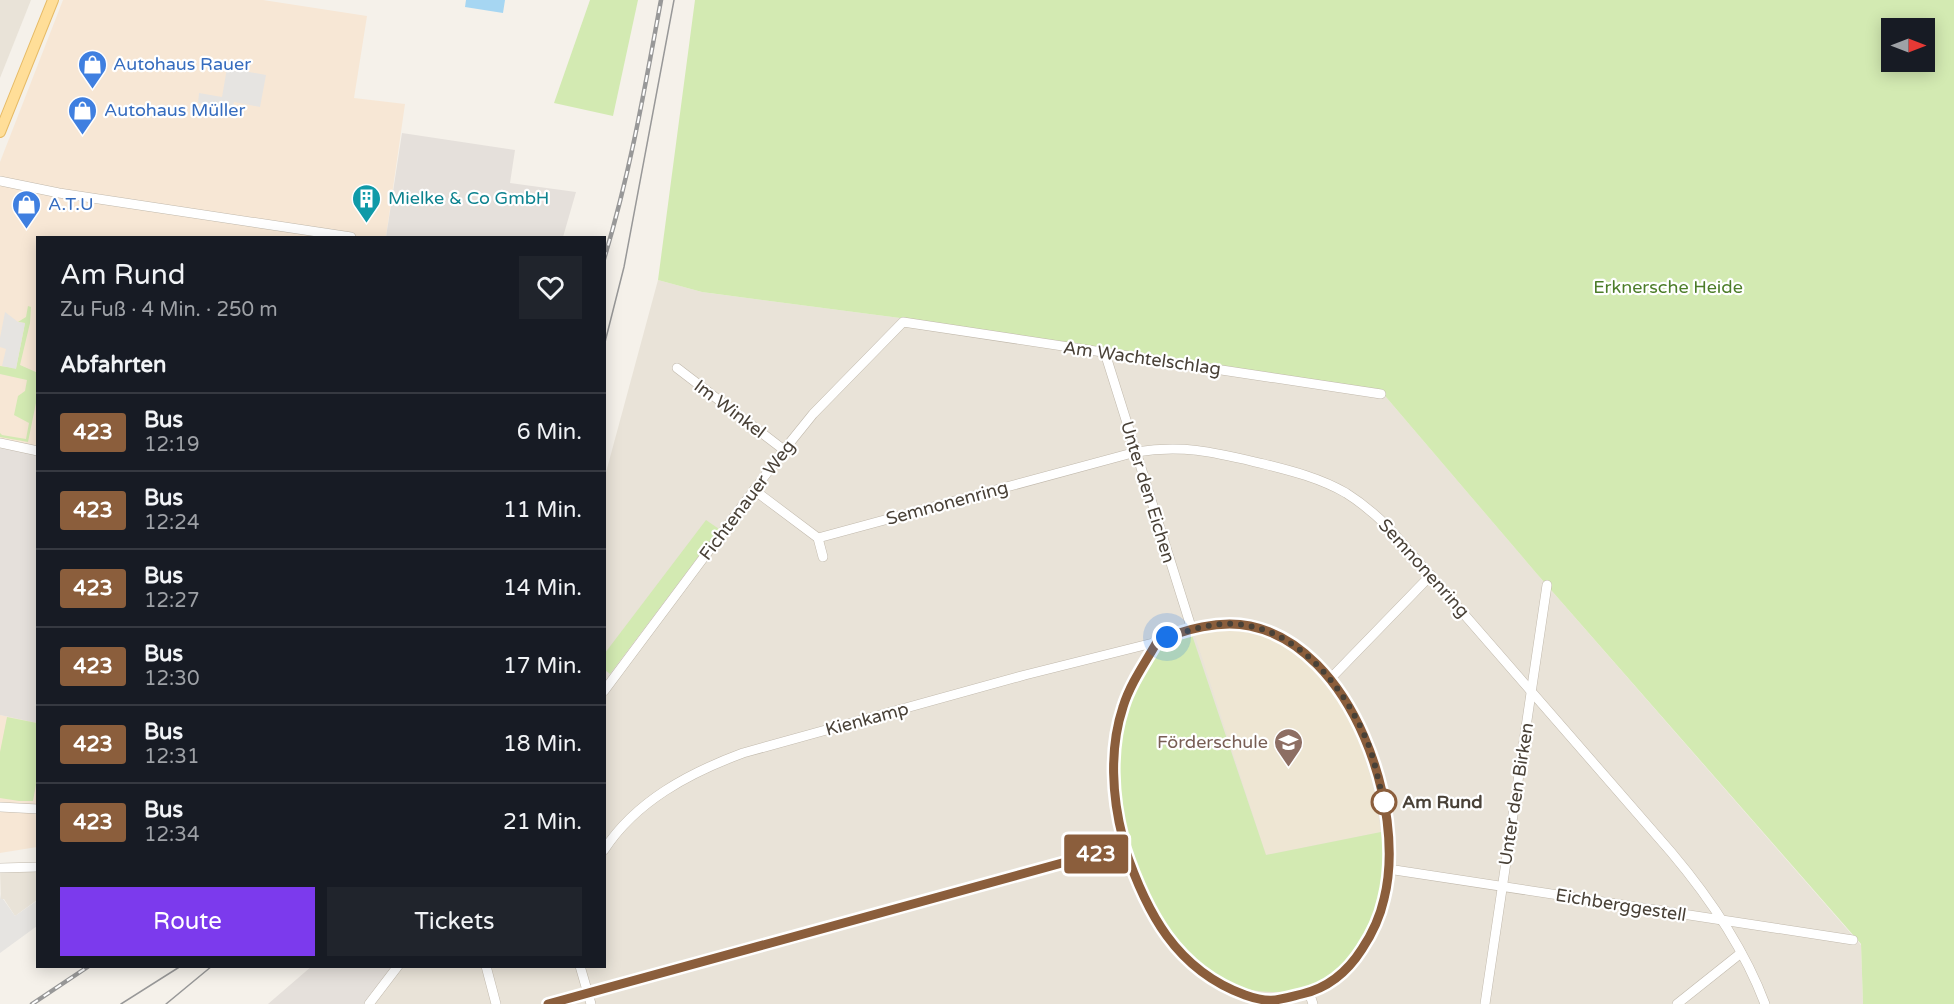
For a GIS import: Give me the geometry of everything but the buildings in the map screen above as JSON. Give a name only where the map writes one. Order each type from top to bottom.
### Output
[{"type":"main road","points":[[0,132],[53,0]]},
{"type":"street","points":[[0,181],[59,193],[344,236]]},
{"type":"street","name":"Am Wachtelschlag","points":[[903,322],[1381,394]]},
{"type":"street","name":"Fichtenauer Weg","points":[[606,688],[813,414],[903,322]]},
{"type":"street","name":"Unter den Eichen","points":[[1105,353],[1192,630]]},
{"type":"street","name":"Im Winkel","points":[[677,368],[784,450]]},
{"type":"street","points":[[0,443],[36,451]]},
{"type":"street","name":"Semnonenring","points":[[818,538],[1136,452],[1177,448],[1199,450],[1304,474],[1325,482],[1369,509],[1389,528],[1674,855],[1700,889],[1742,953],[1765,1004]]},
{"type":"street","points":[[754,490],[818,538],[823,557]]},
{"type":"street","points":[[1330,679],[1431,575]]},
{"type":"street","name":"Unter den Birken","points":[[1485,1004],[1547,585]]},
{"type":"street","points":[[1234,624],[1268,631],[1300,650],[1330,679],[1355,718],[1367,742],[1384,803],[1388,868],[1385,898],[1369,939],[1357,957],[1343,973],[1323,987],[1267,1003],[1231,990],[1211,980],[1182,954],[1162,929],[1150,908],[1124,846],[1117,812],[1114,780],[1118,725],[1128,694],[1157,642],[1192,630],[1218,625],[1234,624]]},
{"type":"street","name":"Kienkamp","points":[[606,847],[624,824],[638,811],[677,783],[714,764],[743,753],[1025,675],[1157,642]]},
{"type":"street","points":[[0,807],[36,809]]},
{"type":"street","points":[[548,1004],[1124,846]]},
{"type":"street","points":[[0,868],[36,867]]},
{"type":"street","name":"Eichberggestell","points":[[1388,868],[1853,940]]},
{"type":"street","points":[[1677,1004],[1742,953]]},
{"type":"street","points":[[369,1004],[396,968]]},
{"type":"street","points":[[487,968],[496,1004]]},
{"type":"street","points":[[581,968],[591,1004]]},
{"type":"street","points":[[1309,992],[1313,1004]]},
{"type":"shaded area","points":[[0,0],[31,0],[0,78]]},
{"type":"shaded area","points":[[63,0],[263,0],[367,16],[354,98],[405,104],[386,236],[36,236],[36,451],[0,443],[0,162]]},
{"type":"shaded area","points":[[227,68],[266,75],[260,107],[234,102],[232,110],[198,103],[199,93],[222,97]]},
{"type":"shaded area","points":[[402,133],[515,150],[510,183],[576,192],[563,236],[386,236]]},
{"type":"shaded area","points":[[658,280],[702,292],[900,318],[1380,390],[1537,574],[1861,945],[1863,1004],[366,1004],[394,968],[606,968],[606,472]]},
{"type":"shaded area","points":[[5,312],[18,322],[25,323],[16,369],[2,366],[6,349],[0,347],[0,338]]},
{"type":"shaded area","points":[[0,443],[36,451],[36,723],[0,715]]},
{"type":"shaded area","points":[[1234,628],[1268,636],[1296,651],[1319,673],[1344,708],[1360,743],[1375,795],[1381,832],[1266,855],[1194,633]]},
{"type":"shaded area","points":[[0,715],[36,723],[36,847],[0,853]]},
{"type":"shaded area","points":[[0,870],[36,870],[36,901],[15,916],[4,899],[1,899]]},
{"type":"shaded area","points":[[0,894],[1,899],[15,916],[36,901],[36,927],[0,953]]},
{"type":"shaded area","points":[[310,968],[394,968],[366,1004],[268,1004]]},
{"type":"green space","points":[[590,0],[638,0],[613,116],[554,103]]},
{"type":"green space","name":"Erknersche Heide","points":[[695,0],[1954,0],[1954,1004],[1863,1004],[1861,944],[1537,574],[1380,390],[900,318],[702,292],[658,280]]},
{"type":"green space","points":[[28,306],[31,307],[30,323],[20,365],[36,372],[36,403],[28,442],[0,437],[0,433],[26,439],[29,423],[14,415],[18,396],[25,391],[27,380],[0,374],[0,366],[16,368],[25,323],[18,322],[26,317]]},
{"type":"green space","points":[[706,520],[719,529],[610,674],[606,671],[606,652]]},
{"type":"green space","points":[[1192,635],[1266,855],[1381,832],[1383,860],[1380,893],[1364,935],[1337,969],[1308,986],[1291,991],[1274,992],[1236,986],[1204,968],[1176,941],[1154,908],[1137,870],[1126,830],[1119,791],[1118,755],[1122,726],[1135,690],[1154,657],[1166,645]]},
{"type":"green space","points":[[7,717],[36,723],[36,784],[33,801],[0,798],[0,752]]},
{"type":"water","points":[[466,0],[505,0],[503,13],[465,7]]},
{"type":"tram line","points":[[606,338],[624,267],[674,0]]},
{"type":"tram line","points":[[121,1004],[178,968]]},
{"type":"tram line","points":[[166,1004],[210,968]]},
{"type":"railway","points":[[606,252],[629,163],[661,0]]},
{"type":"railway","points":[[32,1004],[86,968]]},
{"type":"bus line","name":"423","points":[[548,1004],[1124,846],[1150,908],[1162,929],[1182,954],[1211,980],[1231,990],[1271,1002],[1323,987],[1343,973],[1369,939],[1385,898],[1388,848],[1384,803],[1367,742],[1337,688],[1316,664],[1286,640],[1268,631],[1250,626],[1218,625],[1192,630],[1157,642],[1128,694],[1118,725],[1114,768],[1117,812],[1123,839]]},
{"type":"place","name":"Autohaus Rauer","points":[[92,90]]},
{"type":"place","name":"Autohaus Müller","points":[[83,136]]},
{"type":"place","name":"Mielke & Co GmbH","points":[[367,224]]},
{"type":"place","name":"A.T.U","points":[[27,230]]},
{"type":"place","name":"Förderschule","points":[[1289,768]]},
{"type":"place","name":"Am Rund","points":[[1384,802]]},
{"type":"route","points":[[1167,637],[1192,630],[1234,624],[1268,631],[1300,650],[1330,679],[1355,718],[1367,742],[1384,802]]}]
